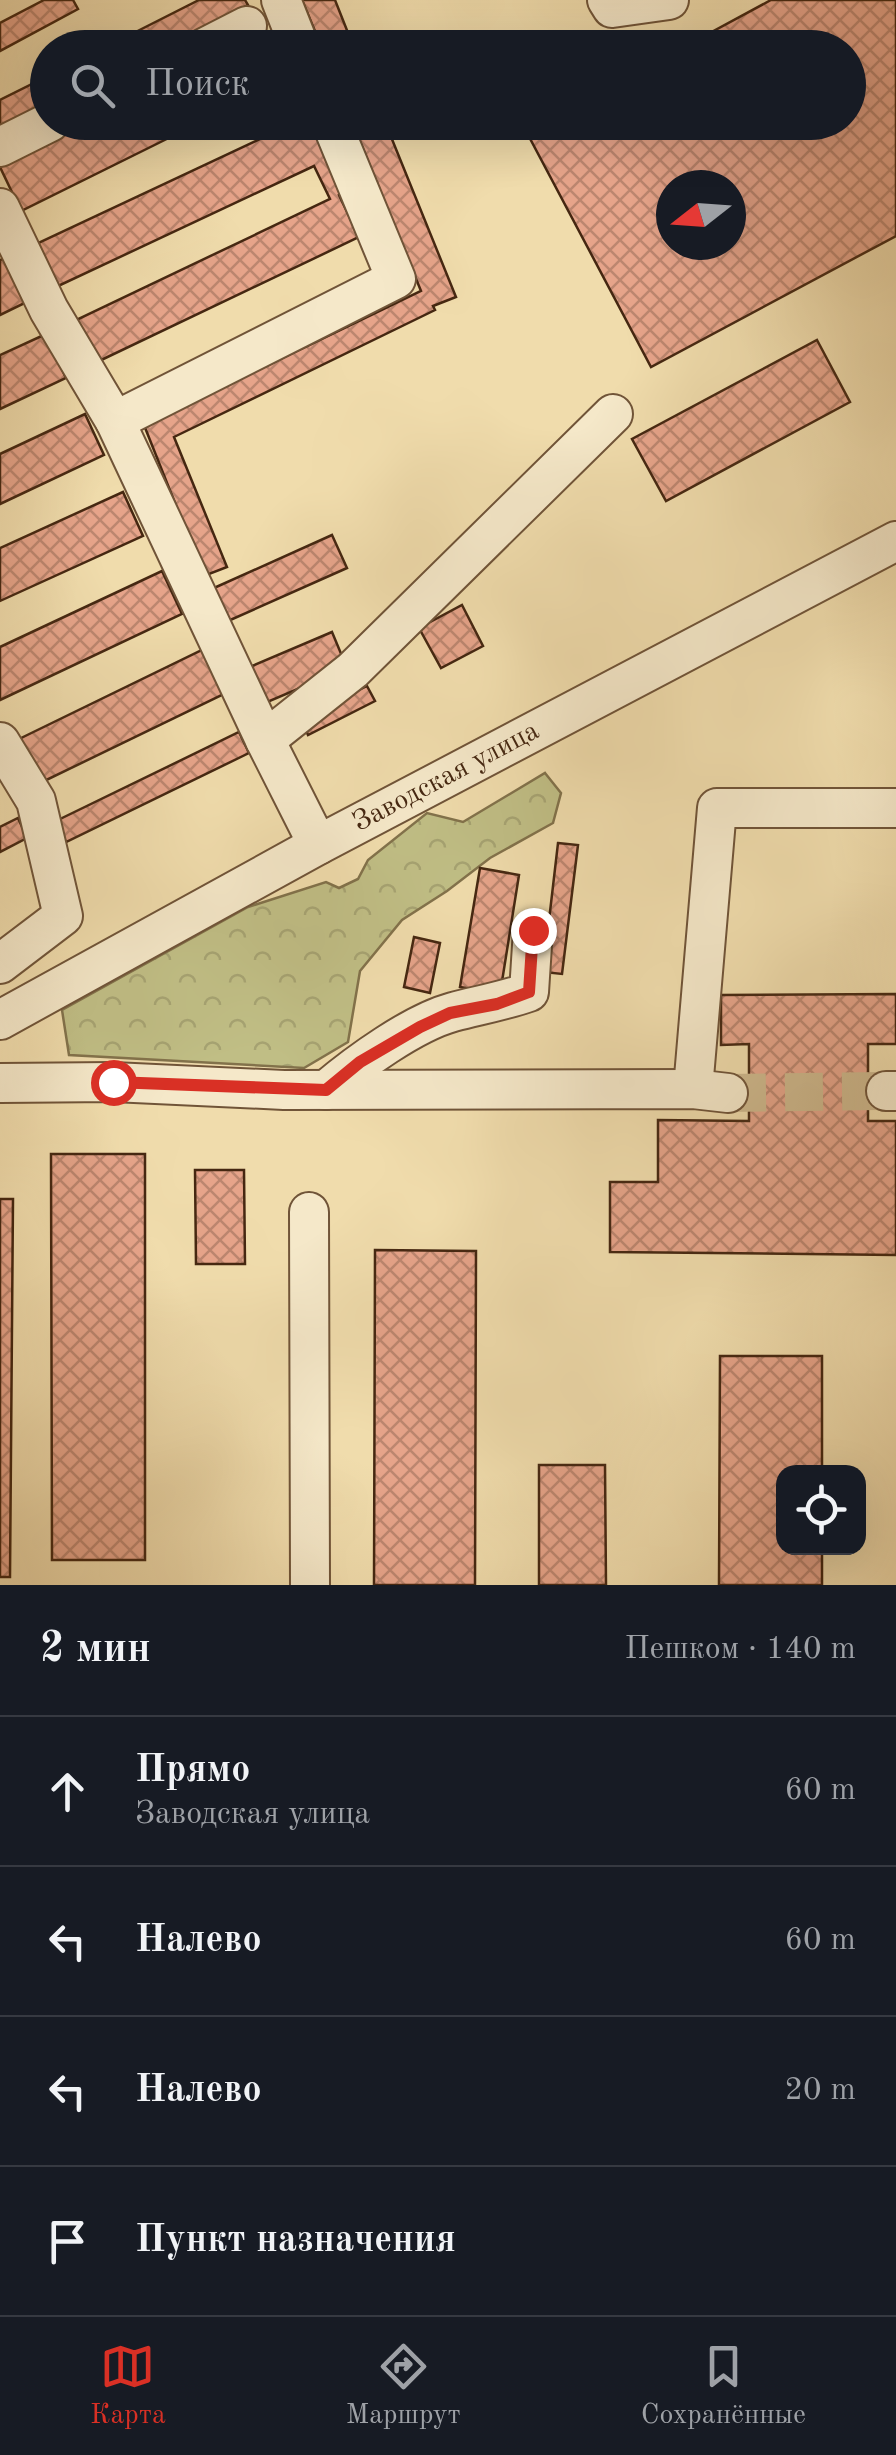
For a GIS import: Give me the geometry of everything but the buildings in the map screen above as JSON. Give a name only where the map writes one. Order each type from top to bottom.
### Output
[{"type":"street","points":[[281,0],[293,30]]},
{"type":"street","points":[[607,0],[612,8],[668,0]]},
{"type":"street","points":[[239,30],[247,26]]},
{"type":"street","points":[[0,147],[30,132]]},
{"type":"street","points":[[115,421],[396,279],[339,140]]},
{"type":"street","points":[[0,208],[49,310],[115,421],[318,845]]},
{"type":"street","points":[[265,740],[353,670],[613,414]]},
{"type":"street","name":"Заводская улица","points":[[0,1020],[318,845],[896,541]]},
{"type":"street","points":[[0,742],[36,801],[63,916],[0,964]]},
{"type":"street","points":[[0,1082],[326,1090],[710,1090],[717,808],[896,808]]},
{"type":"street","points":[[326,1090],[360,1062],[420,1027],[450,1013],[497,1004],[529,992],[533,930]]},
{"type":"street","points":[[309,1212],[310,1585]]},
{"type":"green space","points":[[545,773],[561,793],[553,823],[490,858],[402,920],[360,971],[348,1042],[304,1068],[69,1055],[62,1010],[248,907],[326,882],[339,888],[358,879],[368,860],[427,813],[463,822]]},
{"type":"tunnel","points":[[728,1093],[886,1091]]},
{"type":"route","points":[[113,1082],[326,1090],[360,1062],[420,1027],[450,1013],[497,1004],[529,992],[533,930]]}]
